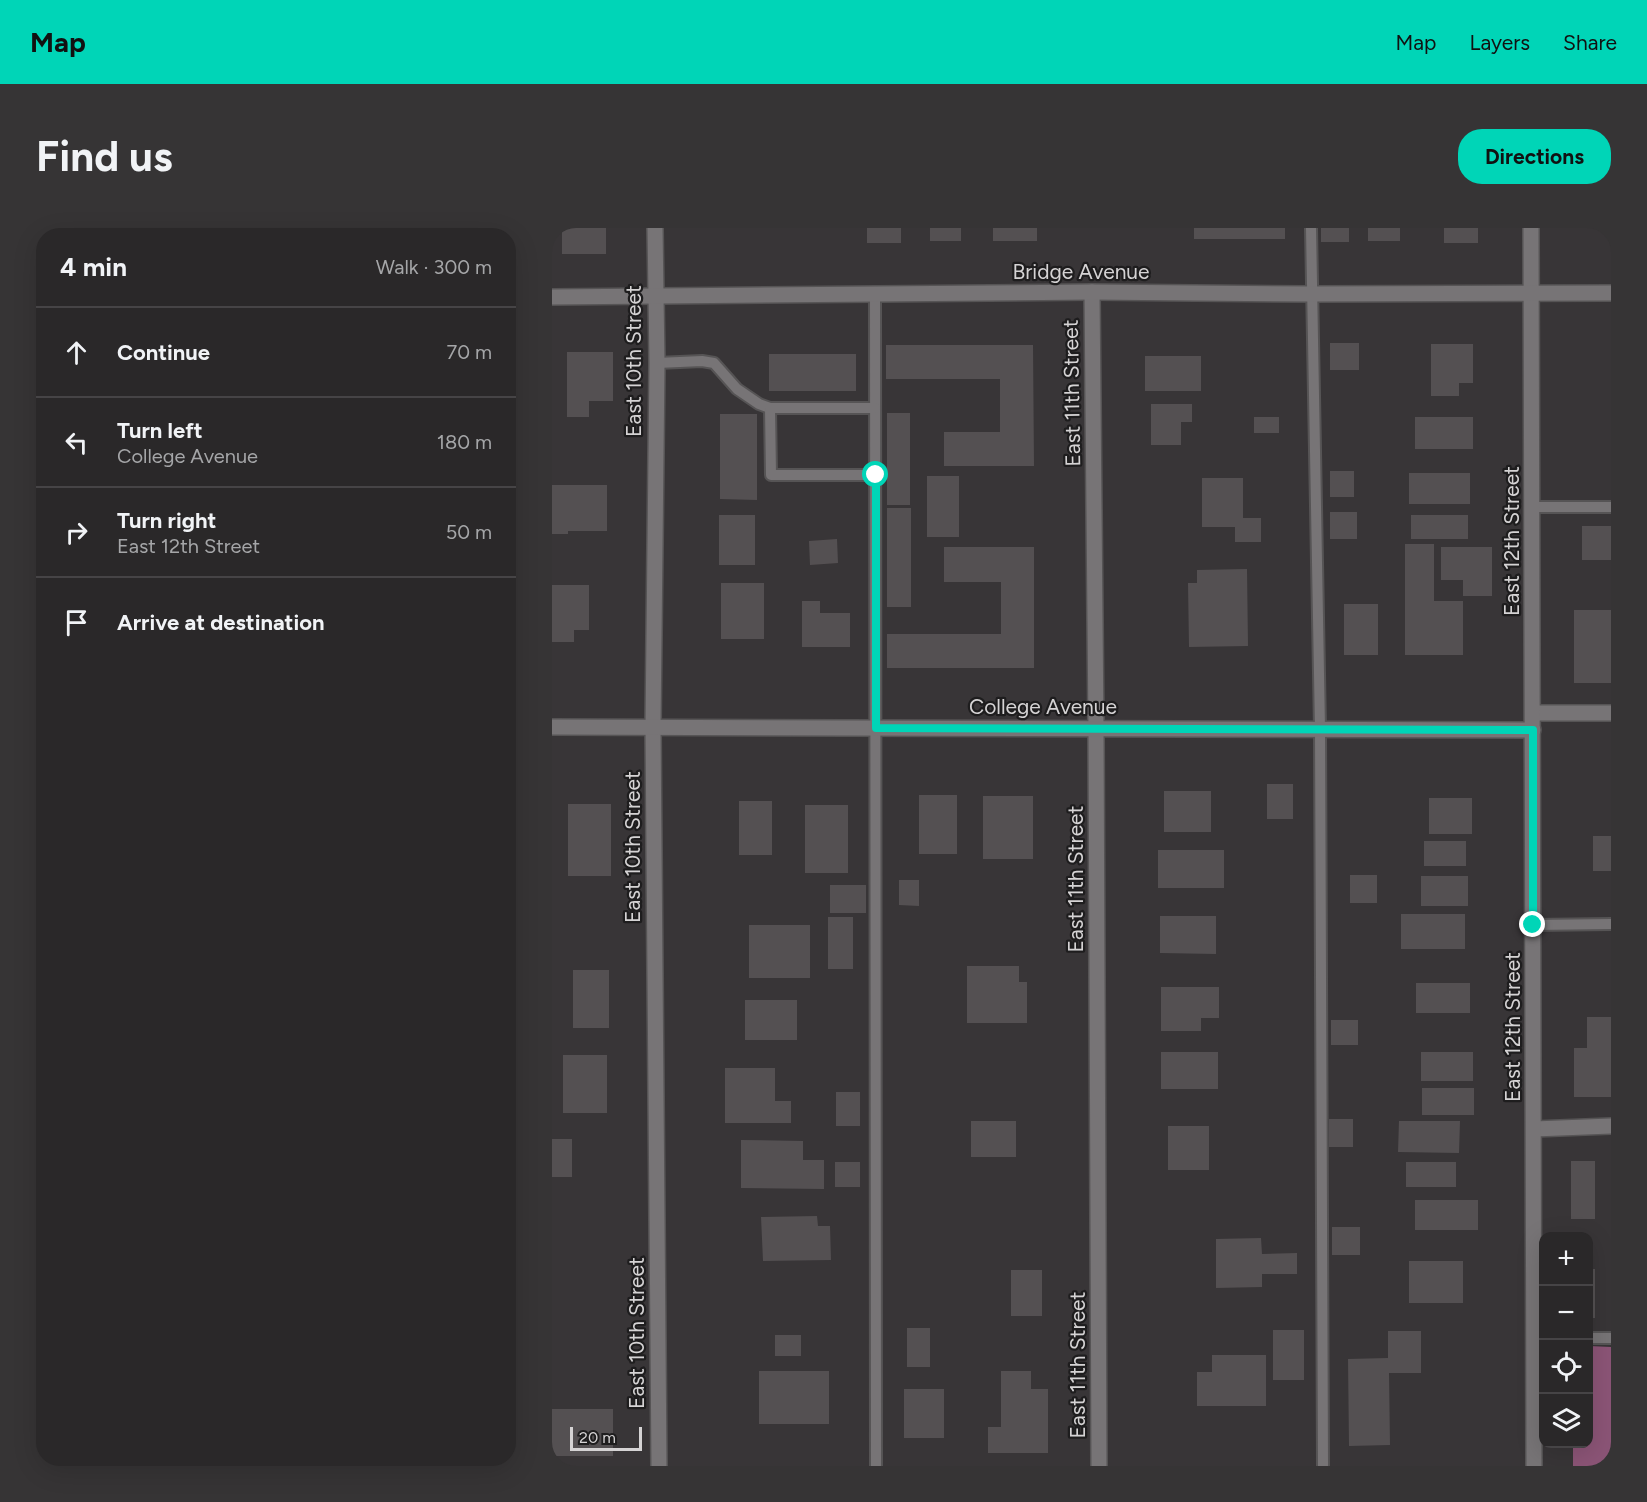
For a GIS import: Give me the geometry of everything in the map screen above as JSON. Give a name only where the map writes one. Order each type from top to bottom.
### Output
[{"type":"street","name":"East 10th Street","points":[[655,228],[657,363],[653,727],[659,1466]]},
{"type":"street","name":"East 12th Street","points":[[1531,228],[1534,1130],[1539,1341],[1534,1466]]},
{"type":"street","name":"Bridge Avenue","points":[[552,297],[1092,292],[1611,293]]},
{"type":"street","name":"East 11th Street","points":[[1092,292],[1099,1466]]},
{"type":"street","points":[[1533,713],[1611,713]]},
{"type":"street","name":"College Avenue","points":[[552,727],[1533,730]]},
{"type":"street","points":[[1534,1130],[1611,1125]]},
{"type":"lane","points":[[1311,228],[1320,729],[1323,1466]]},
{"type":"lane","points":[[875,294],[876,1466]]},
{"type":"lane","points":[[657,363],[702,361],[714,363],[737,389],[759,404],[770,408],[875,408]]},
{"type":"lane","points":[[770,408],[771,475],[876,475]]},
{"type":"lane","points":[[1533,507],[1611,507]]},
{"type":"lane","points":[[1533,925],[1611,924]]},
{"type":"lane","points":[[1593,1338],[1611,1338]]},
{"type":"shaded area","points":[[1593,1346],[1611,1347],[1611,1466],[1573,1466],[1573,1448],[1593,1448]]},
{"type":"building","points":[[562,228],[606,228],[606,254],[562,254]]},
{"type":"building","points":[[867,228],[901,228],[901,243],[867,243]]},
{"type":"building","points":[[930,228],[961,228],[961,241],[930,241]]},
{"type":"building","points":[[993,228],[1037,228],[1037,241],[993,241]]},
{"type":"building","points":[[1194,228],[1285,228],[1285,239],[1194,239]]},
{"type":"building","points":[[1321,228],[1349,228],[1349,242],[1321,242]]},
{"type":"building","points":[[1368,228],[1400,228],[1400,241],[1368,241]]},
{"type":"building","points":[[1444,228],[1478,228],[1478,243],[1444,243]]},
{"type":"building","points":[[1330,343],[1359,343],[1359,370],[1330,370]]},
{"type":"building","points":[[1431,344],[1473,344],[1473,383],[1459,383],[1459,396],[1431,396]]},
{"type":"building","points":[[886,345],[1033,345],[1034,466],[944,466],[944,432],[1000,432],[1000,379],[886,379]]},
{"type":"building","points":[[567,352],[613,352],[613,401],[589,401],[589,417],[567,417]]},
{"type":"building","points":[[769,354],[856,354],[856,391],[769,391]]},
{"type":"building","points":[[1145,356],[1201,356],[1201,391],[1145,391]]},
{"type":"building","points":[[1151,404],[1192,404],[1192,422],[1181,422],[1181,445],[1151,445]]},
{"type":"building","points":[[887,413],[910,413],[910,505],[887,505]]},
{"type":"building","points":[[720,414],[757,414],[757,500],[720,499]]},
{"type":"building","points":[[1254,417],[1279,417],[1279,433],[1254,433]]},
{"type":"building","points":[[1415,417],[1473,417],[1473,449],[1415,449]]},
{"type":"building","points":[[1330,471],[1354,471],[1354,497],[1330,497]]},
{"type":"building","points":[[1409,473],[1470,473],[1470,504],[1409,504]]},
{"type":"building","points":[[927,476],[959,476],[959,537],[927,537]]},
{"type":"building","points":[[1202,478],[1243,478],[1243,518],[1261,518],[1261,542],[1235,542],[1235,527],[1202,527]]},
{"type":"building","points":[[552,485],[607,485],[607,531],[568,531],[568,534],[552,534]]},
{"type":"building","points":[[887,508],[911,508],[911,607],[887,607]]},
{"type":"building","points":[[1330,512],[1357,512],[1357,539],[1330,539]]},
{"type":"building","points":[[719,515],[755,515],[755,565],[719,565]]},
{"type":"building","points":[[1411,515],[1468,515],[1468,539],[1411,539]]},
{"type":"building","points":[[1582,526],[1611,526],[1611,560],[1582,560]]},
{"type":"building","points":[[837,539],[838,563],[810,565],[809,541]]},
{"type":"building","points":[[1405,544],[1434,544],[1434,601],[1463,601],[1463,655],[1405,655]]},
{"type":"building","points":[[944,547],[1034,547],[1034,668],[887,668],[887,634],[1001,634],[1001,582],[944,582]]},
{"type":"building","points":[[1441,547],[1492,547],[1492,596],[1463,596],[1463,580],[1441,580]]},
{"type":"building","points":[[1247,569],[1248,646],[1189,647],[1188,583],[1197,583],[1197,570]]},
{"type":"building","points":[[721,583],[764,583],[764,639],[721,639]]},
{"type":"building","points":[[552,585],[589,585],[589,630],[574,630],[574,642],[552,642]]},
{"type":"building","points":[[802,601],[820,601],[820,613],[850,613],[850,647],[802,647]]},
{"type":"building","points":[[1344,604],[1378,604],[1378,655],[1344,655]]},
{"type":"building","points":[[1574,610],[1611,610],[1611,683],[1574,683]]},
{"type":"building","points":[[1267,784],[1293,784],[1293,819],[1267,819]]},
{"type":"building","points":[[1164,791],[1211,791],[1211,832],[1164,832]]},
{"type":"building","points":[[919,795],[957,795],[957,854],[919,854]]},
{"type":"building","points":[[983,796],[1033,796],[1033,859],[983,859]]},
{"type":"building","points":[[1429,798],[1472,798],[1472,834],[1429,834]]},
{"type":"building","points":[[739,801],[772,801],[772,855],[739,855]]},
{"type":"building","points":[[568,804],[611,804],[611,876],[568,876]]},
{"type":"building","points":[[805,805],[848,805],[848,873],[805,873]]},
{"type":"building","points":[[1593,836],[1611,836],[1611,871],[1593,871]]},
{"type":"building","points":[[1424,841],[1466,841],[1466,866],[1424,866]]},
{"type":"building","points":[[1158,850],[1224,850],[1224,888],[1158,888]]},
{"type":"building","points":[[1350,875],[1377,875],[1377,903],[1350,903]]},
{"type":"building","points":[[1421,876],[1468,876],[1468,906],[1421,906]]},
{"type":"building","points":[[899,880],[919,880],[919,906],[899,905]]},
{"type":"building","points":[[830,885],[866,885],[866,913],[830,913]]},
{"type":"building","points":[[1401,914],[1465,914],[1465,949],[1401,949]]},
{"type":"building","points":[[1160,916],[1216,916],[1216,954],[1160,953]]},
{"type":"building","points":[[828,917],[853,917],[853,969],[828,969]]},
{"type":"building","points":[[749,925],[810,925],[810,978],[749,978]]},
{"type":"building","points":[[967,966],[1019,966],[1019,982],[1027,982],[1027,1023],[967,1023]]},
{"type":"building","points":[[573,970],[609,970],[609,1028],[573,1028]]},
{"type":"building","points":[[1416,983],[1470,983],[1470,1013],[1416,1013]]},
{"type":"building","points":[[1161,987],[1219,987],[1219,1018],[1201,1018],[1201,1031],[1161,1031]]},
{"type":"building","points":[[745,1000],[797,1000],[797,1040],[745,1040]]},
{"type":"building","points":[[1587,1017],[1611,1017],[1611,1097],[1574,1097],[1574,1048],[1587,1048]]},
{"type":"building","points":[[1331,1020],[1358,1020],[1358,1045],[1331,1045]]},
{"type":"building","points":[[1161,1052],[1218,1052],[1218,1089],[1161,1089]]},
{"type":"building","points":[[1421,1052],[1473,1052],[1473,1081],[1421,1081]]},
{"type":"building","points":[[563,1055],[607,1055],[607,1113],[563,1113]]},
{"type":"building","points":[[725,1068],[775,1068],[775,1101],[791,1101],[791,1123],[725,1123]]},
{"type":"building","points":[[1422,1088],[1474,1088],[1474,1115],[1422,1115]]},
{"type":"building","points":[[836,1092],[860,1092],[860,1126],[836,1126]]},
{"type":"building","points":[[1329,1119],[1353,1119],[1353,1147],[1329,1147]]},
{"type":"building","points":[[971,1121],[1016,1121],[1016,1157],[971,1157]]},
{"type":"building","points":[[1399,1121],[1460,1121],[1459,1153],[1398,1152]]},
{"type":"building","points":[[1168,1126],[1209,1126],[1209,1170],[1168,1170]]},
{"type":"building","points":[[552,1139],[572,1139],[572,1177],[552,1177]]},
{"type":"building","points":[[741,1140],[803,1141],[803,1160],[824,1160],[824,1189],[741,1188]]},
{"type":"building","points":[[1571,1161],[1595,1161],[1595,1219],[1571,1219]]},
{"type":"building","points":[[835,1162],[860,1162],[860,1187],[835,1187]]},
{"type":"building","points":[[1406,1162],[1456,1162],[1456,1187],[1406,1187]]},
{"type":"building","points":[[1415,1200],[1478,1200],[1478,1230],[1415,1230]]},
{"type":"building","points":[[817,1216],[818,1226],[830,1226],[831,1260],[763,1261],[761,1217]]},
{"type":"building","points":[[1332,1227],[1360,1227],[1360,1255],[1332,1255]]},
{"type":"building","points":[[1261,1238],[1262,1254],[1297,1253],[1297,1274],[1262,1274],[1262,1287],[1216,1288],[1216,1239]]},
{"type":"building","points":[[1409,1261],[1463,1261],[1463,1303],[1409,1303]]},
{"type":"building","points":[[1593,1269],[1595,1269],[1595,1318],[1593,1318]]},
{"type":"building","points":[[1011,1270],[1042,1270],[1042,1316],[1011,1316]]},
{"type":"building","points":[[907,1328],[930,1328],[930,1367],[907,1367]]},
{"type":"building","points":[[1273,1330],[1304,1330],[1304,1380],[1273,1380]]},
{"type":"building","points":[[1388,1331],[1421,1331],[1421,1373],[1389,1373],[1390,1445],[1349,1446],[1348,1359],[1388,1358]]},
{"type":"building","points":[[775,1335],[801,1335],[801,1356],[775,1356]]},
{"type":"building","points":[[1212,1355],[1266,1355],[1266,1406],[1197,1406],[1197,1372],[1212,1372]]},
{"type":"building","points":[[759,1371],[829,1371],[829,1424],[759,1424]]},
{"type":"building","points":[[1001,1371],[1031,1371],[1031,1389],[1048,1389],[1048,1453],[988,1453],[988,1427],[1001,1427]]},
{"type":"building","points":[[904,1389],[944,1389],[944,1438],[904,1438]]},
{"type":"building","points":[[552,1409],[613,1409],[613,1456],[552,1456]]},
{"type":"route","points":[[876,475],[876,728],[1533,730],[1533,925]]}]
